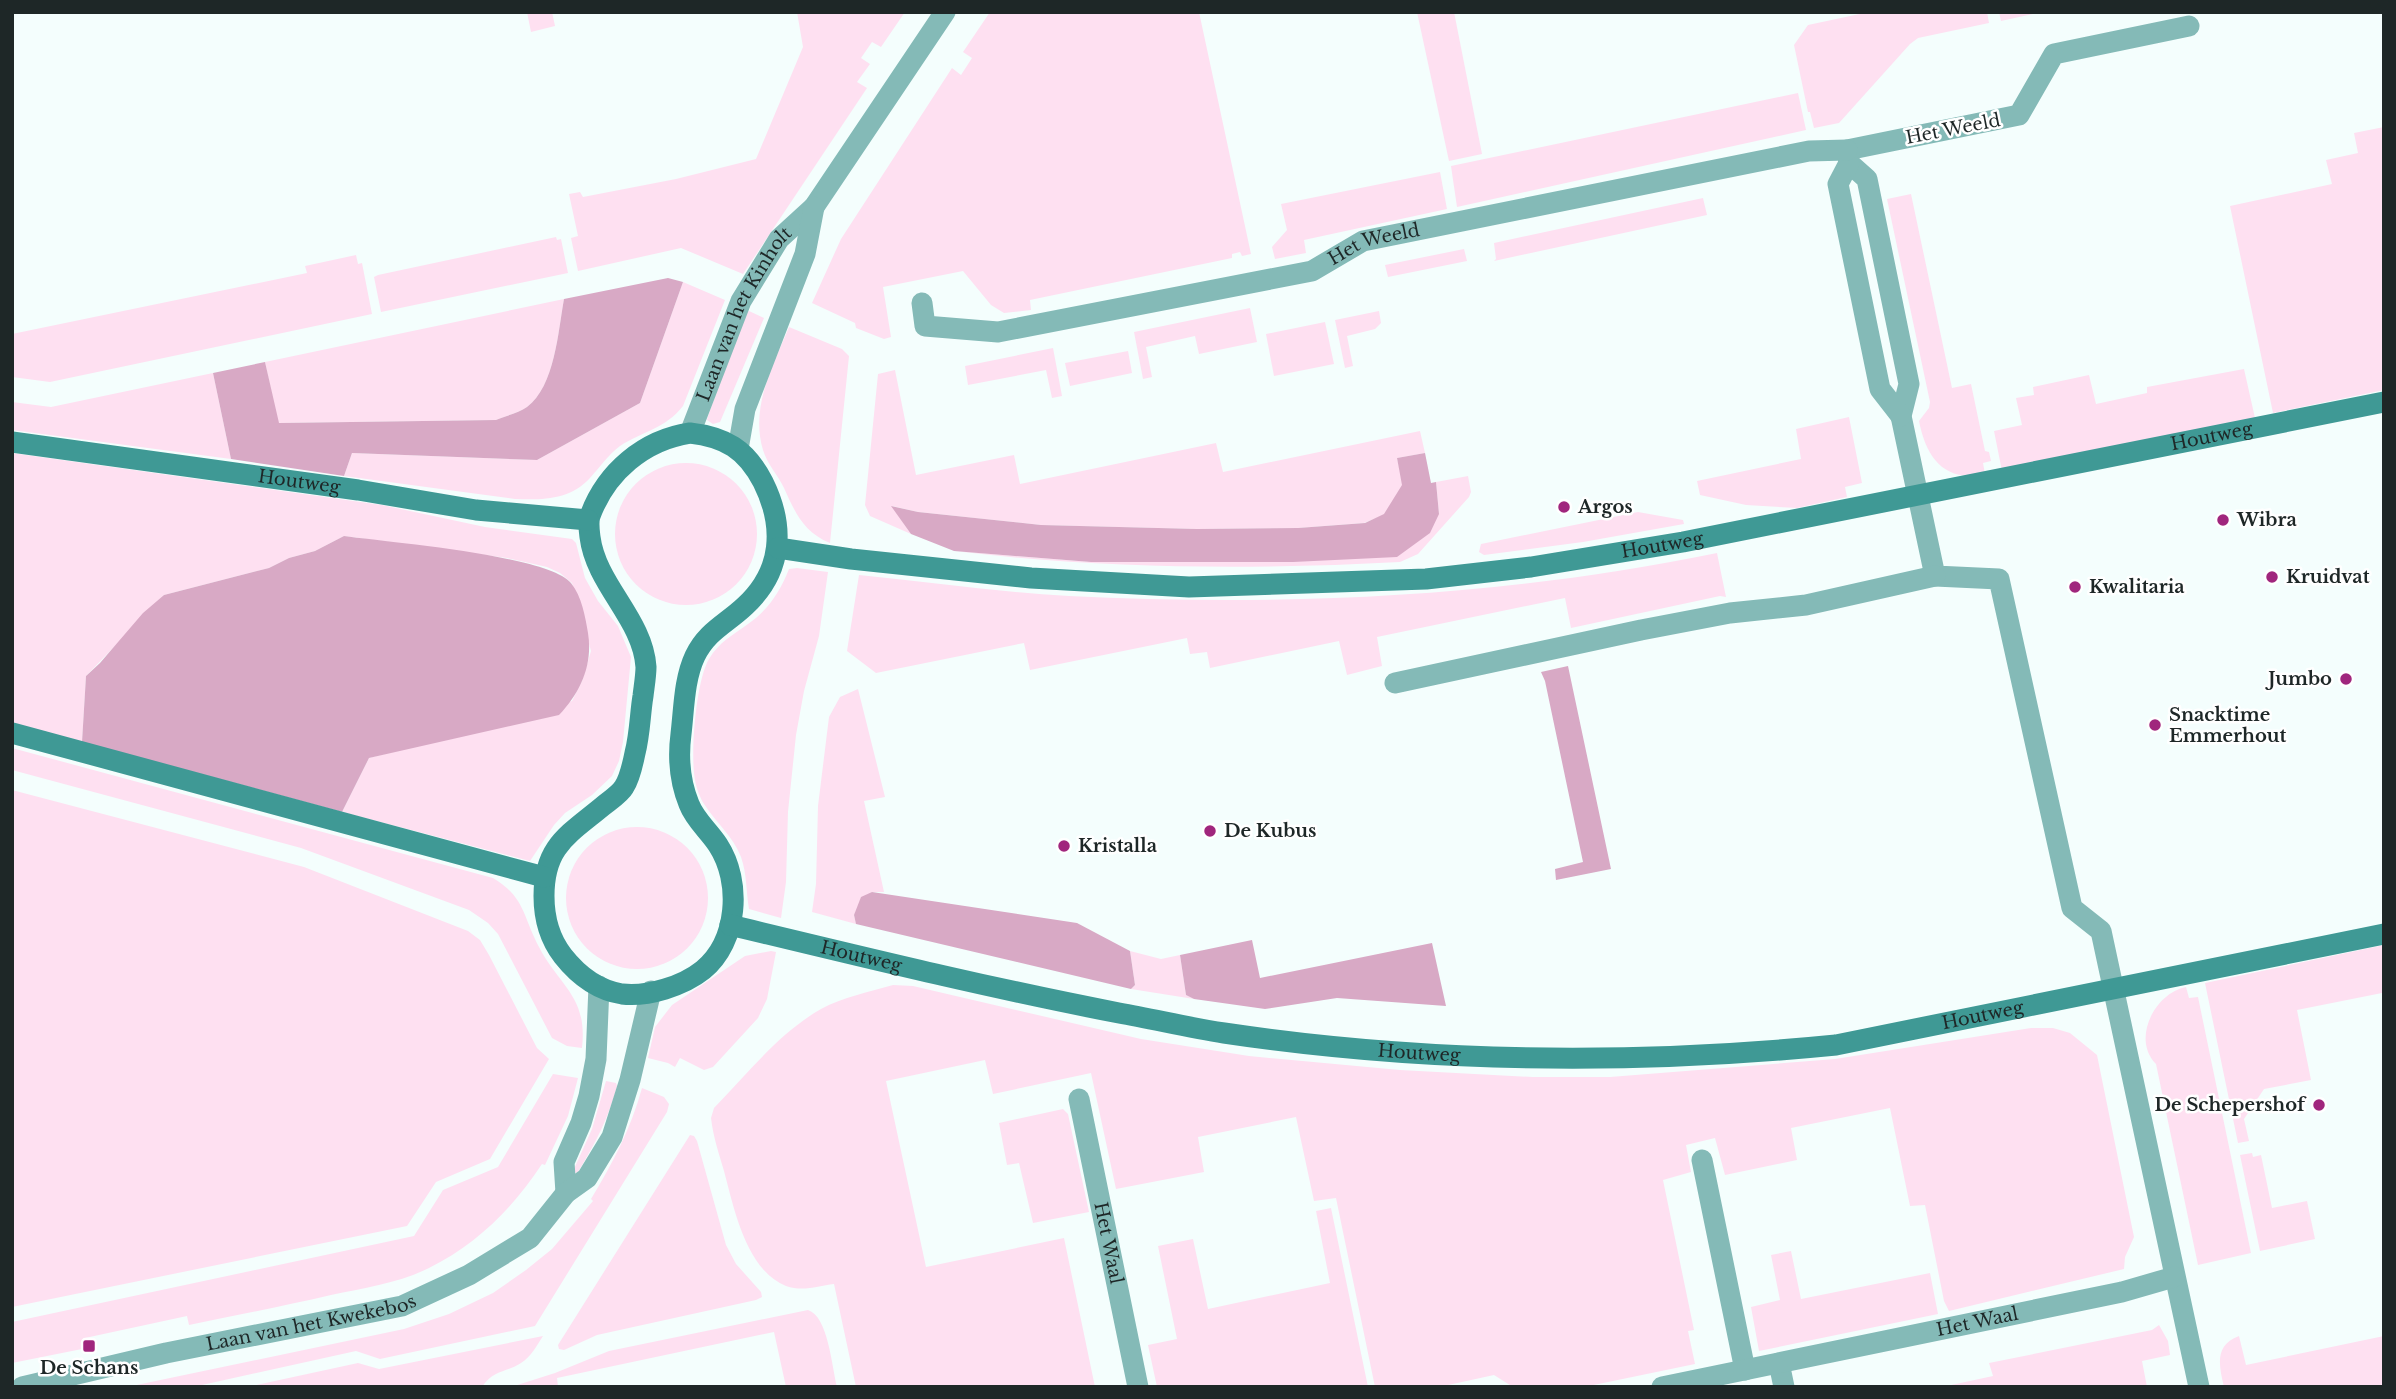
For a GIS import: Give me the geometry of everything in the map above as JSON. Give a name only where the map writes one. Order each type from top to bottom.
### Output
[{"type":"street","name":"Laan van het Kinholt","points":[[690,433],[750,284],[779,239],[814,207],[946,12]]},
{"type":"street","name":"Het Weeld","points":[[922,303],[925,326],[998,332],[1312,271],[1363,241],[1809,151],[1848,157],[2019,116],[2054,54],[2189,26]]},
{"type":"street","points":[[1901,416],[1880,389],[1838,184],[1848,157],[1867,179],[1909,384],[1901,416],[1935,576]]},
{"type":"street","name":"Laan van het Kinholt","points":[[738,449],[744,409],[805,254],[814,207]]},
{"type":"street","name":"Houtweg","points":[[778,548],[1031,579],[1189,587],[1426,579],[1531,567],[1683,542],[2384,402]]},
{"type":"street","points":[[690,433],[714,436],[738,449],[750,460],[767,490],[778,530],[778,548],[769,573],[757,593],[743,608],[723,621],[701,645],[694,659],[680,739],[680,773],[689,804],[720,848],[730,871],[733,891],[730,925],[719,952],[709,965],[693,978],[676,986],[625,994],[589,983],[555,946],[544,918],[544,877],[553,850],[571,830],[624,788],[636,750],[646,667],[636,633],[592,554],[588,520],[606,484],[619,468],[669,436],[690,433]]},
{"type":"street","name":"Houtweg","points":[[12,442],[344,488],[476,510],[588,520]]},
{"type":"street","points":[[1395,683],[1730,613],[1806,606],[1935,576],[1999,579],[2072,908],[2101,931],[2199,1387]]},
{"type":"street","points":[[12,733],[544,877]]},
{"type":"street","name":"Houtweg","points":[[730,925],[1056,1000],[1224,1033],[1405,1053],[1601,1057],[1760,1052],[1836,1045],[2384,934]]},
{"type":"street","points":[[566,1192],[564,1162],[584,1114],[596,1059],[599,986]]},
{"type":"street","name":"Laan van het Kwekebos","points":[[22,1387],[166,1353],[402,1307],[469,1275],[530,1238],[566,1192],[587,1178],[612,1137],[631,1080],[651,991]]},
{"type":"street","name":"Het Waal","points":[[1079,1099],[1138,1387]]},
{"type":"street","points":[[1702,1160],[1745,1370]]},
{"type":"street","name":"Het Waal","points":[[1662,1387],[2122,1292],[2174,1277]]},
{"type":"street","points":[[1779,1363],[1784,1387]]},
{"type":"shaded area","points":[[527,12],[552,12],[555,26],[531,32]]},
{"type":"shaded area","points":[[797,12],[905,12],[881,47],[872,42],[861,58],[870,64],[857,82],[867,88],[743,274],[681,248],[578,271],[571,238],[578,236],[569,194],[580,192],[583,197],[676,179],[756,159],[803,47]]},
{"type":"shaded area","points":[[990,12],[1199,12],[1251,254],[1242,256],[1240,252],[1232,254],[1232,258],[1030,300],[1031,310],[1004,313],[991,305],[963,271],[883,287],[891,337],[884,339],[856,328],[855,323],[812,303],[841,239],[952,68],[961,75],[972,58],[963,52]]},
{"type":"shaded area","points":[[1417,12],[1454,12],[1482,154],[1449,161]]},
{"type":"shaded area","points":[[1869,12],[1987,12],[1989,23],[1918,38],[1839,123],[1814,128],[1794,45],[1808,25]]},
{"type":"shaded area","points":[[1999,12],[2042,12],[2001,21]]},
{"type":"shaded area","points":[[1798,93],[1806,130],[1457,207],[1451,166]]},
{"type":"shaded area","points":[[2384,127],[2384,390],[2273,413],[2230,206],[2332,184],[2326,160],[2358,153],[2354,133]]},
{"type":"shaded area","points":[[1440,172],[1447,209],[1304,240],[1306,253],[1275,259],[1272,247],[1287,230],[1281,204]]},
{"type":"shaded area","points":[[1911,194],[1952,388],[1971,384],[1985,451],[1989,452],[1991,461],[1983,463],[1985,474],[1958,475],[1948,471],[1932,456],[1922,434],[1919,421],[1929,408],[1930,402],[1887,199]]},
{"type":"shaded area","points":[[1703,198],[1707,215],[1494,261],[1494,243]]},
{"type":"shaded area","points":[[556,237],[557,240],[561,239],[568,273],[381,312],[374,277],[378,275]]},
{"type":"shaded area","points":[[1464,249],[1467,261],[1388,277],[1385,265]]},
{"type":"shaded area","points":[[356,255],[358,264],[362,263],[372,314],[50,382],[12,377],[12,334],[307,273],[305,266]]},
{"type":"shaded area","points":[[668,278],[683,282],[640,403],[537,460],[352,453],[344,476],[231,459],[213,373],[265,362],[279,423],[496,420],[527,407],[544,386],[554,358],[564,299]]},
{"type":"shaded area","points":[[683,282],[725,300],[683,406],[669,420],[620,446],[574,491],[546,499],[515,499],[344,476],[352,453],[537,460],[640,403]]},
{"type":"shaded area","points":[[564,299],[554,358],[544,386],[536,398],[520,411],[496,420],[278,423],[265,362]]},
{"type":"shaded area","points":[[1250,308],[1257,342],[1199,354],[1195,336],[1146,347],[1152,377],[1143,379],[1134,332]]},
{"type":"shaded area","points":[[1379,311],[1381,323],[1375,329],[1347,336],[1353,366],[1345,368],[1335,320]]},
{"type":"shaded area","points":[[746,312],[764,318],[720,422],[713,424],[707,420],[708,416]]},
{"type":"shaded area","points":[[1325,322],[1334,364],[1274,376],[1266,334]]},
{"type":"shaded area","points":[[789,327],[842,349],[849,356],[830,543],[806,527],[763,450],[759,418],[761,402]]},
{"type":"shaded area","points":[[1053,348],[1062,396],[1052,398],[1046,370],[968,385],[965,366]]},
{"type":"shaded area","points":[[1128,351],[1132,373],[1070,386],[1065,363]]},
{"type":"shaded area","points":[[2244,369],[2255,418],[2002,471],[1994,431],[2022,425],[2016,398],[2034,395],[2033,387],[2089,375],[2096,404],[2147,393],[2147,387]]},
{"type":"shaded area","points":[[895,370],[916,475],[1014,455],[1020,484],[1216,443],[1223,472],[1420,431],[1425,453],[1397,458],[1403,485],[1384,515],[1364,523],[1298,528],[1197,529],[1041,525],[918,512],[892,506],[911,534],[870,516],[865,505],[878,374]]},
{"type":"shaded area","points":[[213,373],[231,459],[12,430],[12,402],[51,407]]},
{"type":"shaded area","points":[[1849,417],[1862,483],[1845,487],[1847,497],[1797,508],[1746,505],[1700,495],[1697,481],[1801,459],[1796,429]]},
{"type":"shaded area","points":[[12,453],[382,505],[485,527],[572,539],[576,543],[585,578],[598,601],[618,626],[631,657],[623,742],[612,776],[592,795],[565,813],[530,861],[342,812],[369,758],[452,737],[572,701],[582,681],[591,651],[572,583],[560,573],[547,567],[507,558],[344,536],[315,551],[289,558],[269,568],[164,595],[86,676],[82,742],[12,724]]},
{"type":"shaded area","points":[[1425,453],[1431,483],[1436,482],[1439,514],[1430,533],[1397,557],[1293,562],[1091,562],[954,551],[911,534],[891,506],[918,512],[1041,525],[1197,529],[1298,528],[1365,523],[1384,514],[1402,485],[1397,458]]},
{"type":"shaded area","points":[[686,463],[713,469],[736,484],[751,507],[757,534],[751,561],[736,584],[713,599],[686,605],[659,599],[636,584],[621,561],[615,534],[621,507],[636,484],[659,469]]},
{"type":"shaded area","points":[[1468,476],[1471,492],[1469,497],[1418,554],[1400,562],[1177,566],[1065,561],[954,551],[1091,562],[1439,514],[1436,482]]},
{"type":"shaded area","points":[[1638,512],[1683,520],[1684,524],[1583,542],[1484,555],[1479,552],[1481,544]]},
{"type":"shaded area","points":[[344,536],[500,557],[556,573],[571,583],[582,607],[589,644],[587,667],[574,697],[559,715],[369,758],[342,812],[82,742],[86,676],[143,613],[164,595],[269,568],[289,558],[315,551]]},
{"type":"shaded area","points":[[1717,553],[1726,597],[1720,596],[1571,628],[1565,598],[1377,637],[1382,666],[1347,675],[1339,641],[1210,668],[1207,652],[1190,654],[1187,638],[1030,670],[1024,643],[876,673],[847,651],[859,575],[1069,596],[1313,599],[1476,589],[1556,580]]},
{"type":"shaded area","points":[[789,569],[828,572],[819,636],[804,691],[796,735],[781,918],[749,909],[741,857],[734,843],[704,804],[697,789],[694,736],[701,683],[709,659],[722,643],[762,613],[782,585]]},
{"type":"shaded area","points":[[1568,666],[1611,869],[1556,880],[1555,869],[1583,862],[1541,672]]},
{"type":"shaded area","points":[[858,689],[885,797],[864,801],[884,892],[872,892],[854,915],[856,924],[812,912],[816,884],[818,806],[829,717],[840,697]]},
{"type":"shaded area","points":[[12,748],[493,878],[504,885],[517,900],[539,947],[576,1003],[583,1030],[582,1048],[567,1046],[552,1038],[498,934],[469,910],[301,848],[12,770]]},
{"type":"shaded area","points":[[12,790],[304,867],[468,931],[480,940],[537,1048],[549,1059],[490,1159],[436,1182],[407,1226],[12,1307]]},
{"type":"shaded area","points":[[637,827],[664,833],[687,848],[702,871],[708,898],[702,925],[687,948],[664,963],[637,969],[610,963],[587,948],[572,925],[566,898],[572,871],[587,848],[610,833]]},
{"type":"shaded area","points":[[872,892],[1077,923],[1130,951],[1135,985],[1131,989],[856,924],[854,915],[861,897]]},
{"type":"shaded area","points":[[1252,940],[1260,978],[1432,943],[1446,1006],[1337,998],[1265,1009],[1194,999],[1186,995],[1180,955]]},
{"type":"shaded area","points":[[2384,945],[2384,998],[2382,993],[2297,1010],[2311,1080],[2264,1089],[2244,1119],[2249,1141],[2238,1143],[2205,983]]},
{"type":"shaded area","points":[[1130,951],[1161,959],[1180,955],[1186,995],[1194,999],[1131,989],[1135,985]]},
{"type":"shaded area","points":[[776,952],[767,999],[758,1018],[713,1067],[704,1070],[680,1058],[675,1067],[648,1058],[655,1027],[672,1005],[745,956]]},
{"type":"shaded area","points":[[893,985],[913,986],[1141,1039],[1249,1056],[1400,1070],[1533,1077],[1610,1077],[1835,1059],[2031,1028],[2053,1028],[2070,1033],[2097,1055],[2134,1237],[2125,1257],[2124,1269],[1949,1311],[1944,1301],[1925,1205],[1910,1206],[1890,1108],[1791,1128],[1797,1160],[1725,1175],[1715,1138],[1686,1145],[1691,1172],[1663,1180],[1694,1330],[1688,1331],[1695,1364],[1584,1387],[1513,1387],[1494,1375],[1439,1387],[1375,1387],[1336,1198],[1314,1201],[1296,1117],[1198,1137],[1204,1172],[1116,1189],[1091,1073],[993,1094],[985,1060],[886,1081],[926,1267],[1064,1238],[1095,1387],[856,1387],[834,1284],[804,1289],[792,1288],[772,1278],[761,1266],[751,1252],[737,1219],[711,1118],[714,1108],[751,1068],[777,1042],[806,1019],[838,1001]]},
{"type":"shaded area","points":[[2186,987],[2189,998],[2198,997],[2251,1253],[2198,1265],[2156,1064],[2149,1054],[2146,1042],[2146,1030],[2156,1007],[2175,991]]},
{"type":"shaded area","points":[[553,1074],[578,1078],[568,1116],[545,1165],[542,1164],[493,1224],[463,1248],[429,1268],[406,1278],[381,1284],[189,1325],[187,1316],[85,1338],[87,1348],[12,1363],[12,1322],[414,1236],[443,1190],[498,1167]]},
{"type":"shaded area","points":[[606,1081],[616,1083],[614,1097],[596,1141],[575,1173],[574,1169],[592,1129]]},
{"type":"shaded area","points":[[642,1088],[664,1097],[669,1104],[667,1112],[535,1326],[380,1359],[356,1351],[193,1387],[127,1387],[404,1329],[449,1314],[493,1293],[552,1249],[593,1201],[591,1199],[627,1131]]},
{"type":"shaded area","points":[[1063,1109],[1068,1114],[1089,1212],[1033,1223],[1019,1163],[1007,1165],[999,1123]]},
{"type":"shaded area","points":[[690,1135],[697,1141],[726,1245],[736,1264],[761,1292],[762,1297],[597,1335],[564,1350],[559,1349],[558,1345]]},
{"type":"shaded area","points":[[2252,1153],[2253,1157],[2261,1155],[2272,1208],[2307,1201],[2315,1239],[2260,1251],[2240,1155]]},
{"type":"shaded area","points":[[1331,1208],[1368,1387],[1157,1387],[1148,1345],[1177,1339],[1158,1246],[1193,1239],[1208,1309],[1330,1283],[1316,1211]]},
{"type":"shaded area","points":[[1791,1251],[1801,1299],[1930,1273],[1938,1314],[1759,1351],[1751,1307],[1780,1300],[1771,1255]]},
{"type":"shaded area","points":[[808,1310],[815,1314],[825,1332],[837,1387],[786,1387],[774,1332],[557,1378],[558,1387],[511,1387],[609,1351]]},
{"type":"shaded area","points":[[2159,1325],[2168,1341],[2170,1355],[2142,1361],[2147,1387],[1942,1387],[1993,1376],[1989,1363],[2152,1330]]},
{"type":"shaded area","points":[[543,1336],[525,1360],[496,1374],[482,1387],[247,1387],[358,1363],[379,1369]]},
{"type":"shaded area","points":[[2239,1336],[2246,1365],[2384,1336],[2384,1387],[2224,1387],[2220,1357],[2225,1345]]},
{"type":"place","name":"Argos","points":[[1564,507]]},
{"type":"place","name":"Wibra","points":[[2223,520]]},
{"type":"place","name":"Kruidvat","points":[[2272,577]]},
{"type":"place","name":"Kwalitaria","points":[[2075,587]]},
{"type":"place","name":"Jumbo","points":[[2346,679]]},
{"type":"place","name":"Snacktime Emmerhout","points":[[2155,725]]},
{"type":"place","name":"De Kubus","points":[[1210,831]]},
{"type":"place","name":"Kristalla","points":[[1064,846]]},
{"type":"place","name":"De Schepershof","points":[[2319,1105]]},
{"type":"place","name":"De Schans","points":[[89,1346]]}]
